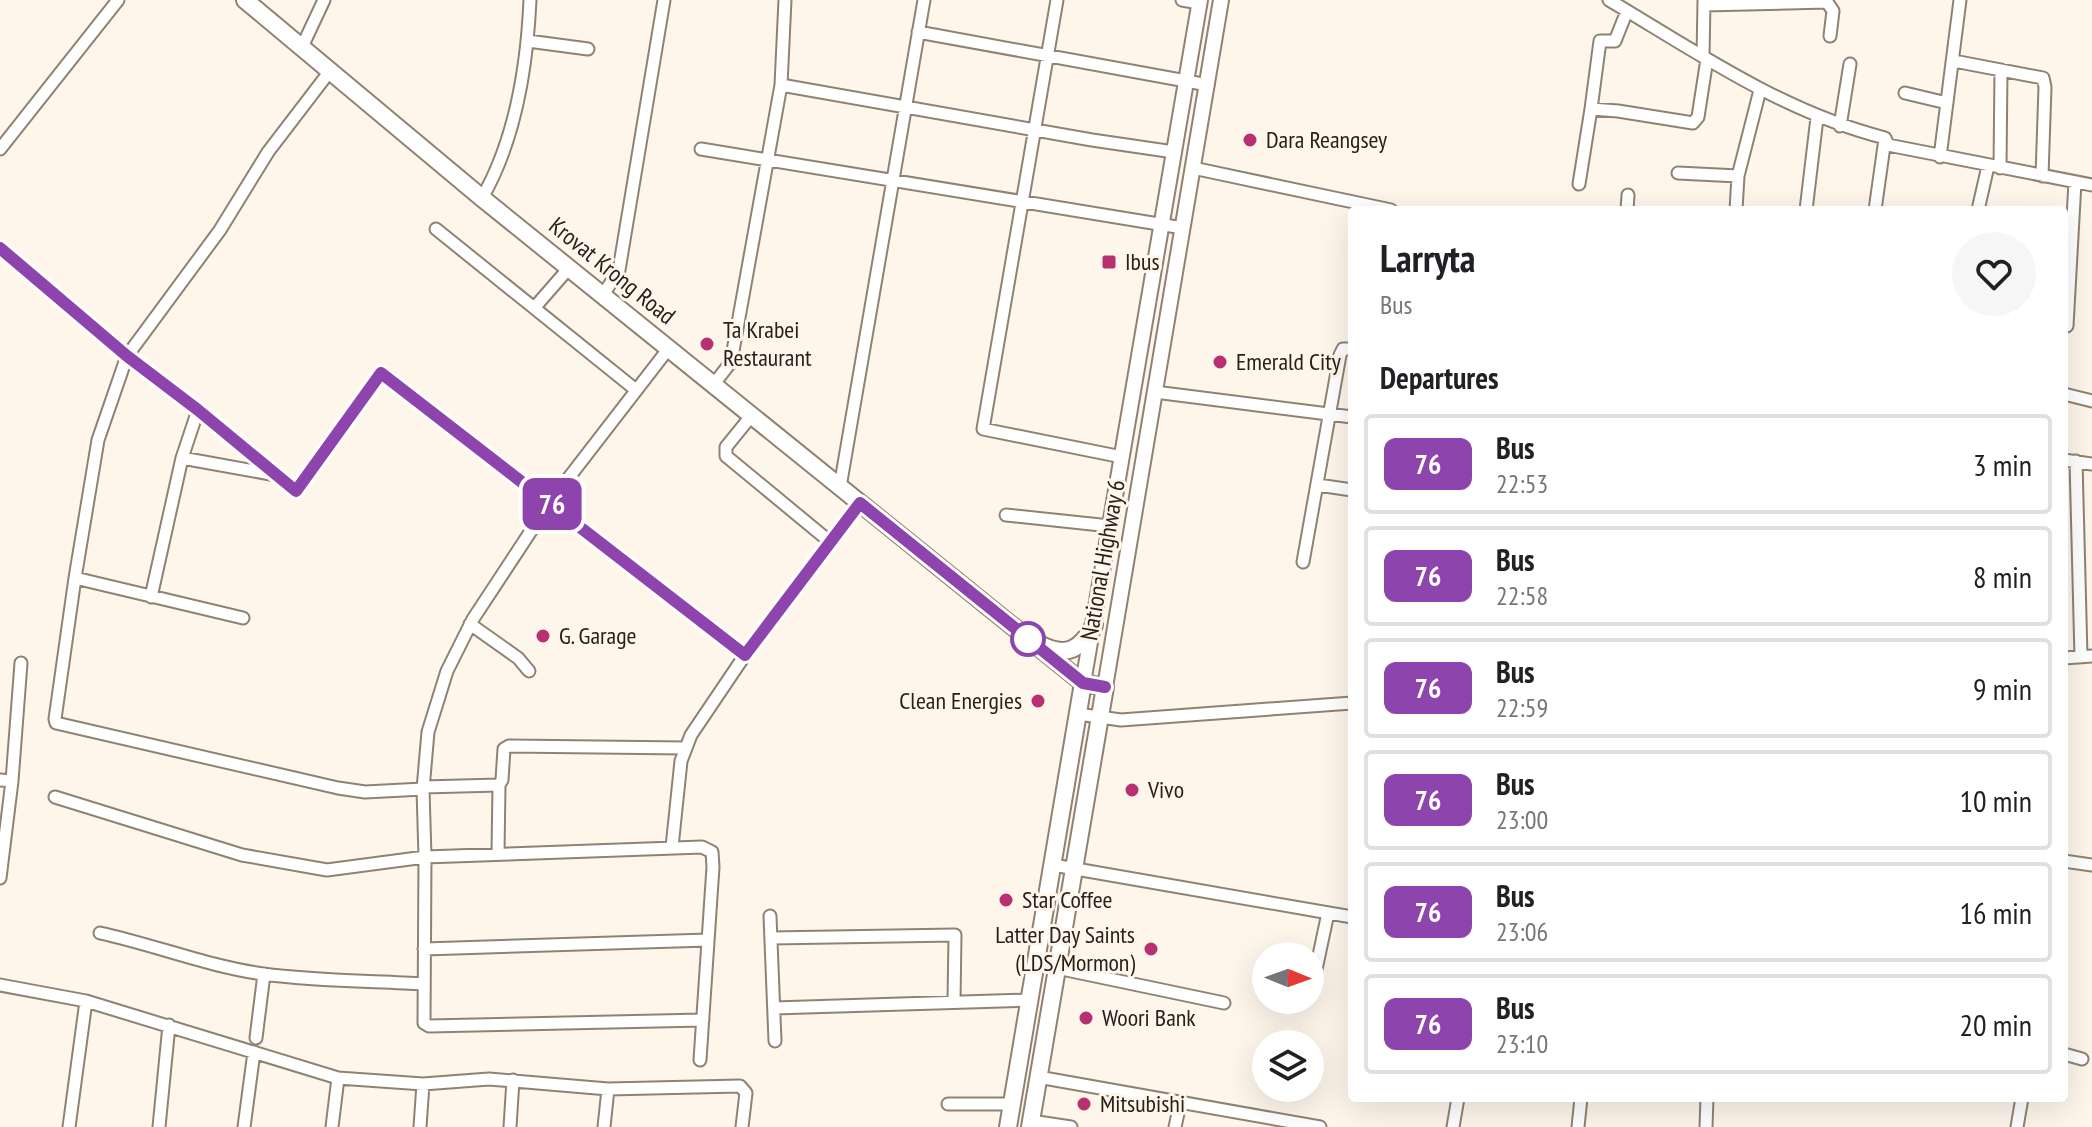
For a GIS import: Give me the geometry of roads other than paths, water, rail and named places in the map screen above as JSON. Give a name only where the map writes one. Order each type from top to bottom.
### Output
[{"type":"highway","name":"Krovat Krong Road","points":[[245,0],[482,198],[1083,683],[1105,687]]},
{"type":"highway","points":[[1030,640],[1052,650],[1075,649],[1085,641],[1094,625]]},
{"type":"highway","name":"National Highway 6","points":[[1008,1127],[1083,683]]},
{"type":"highway","name":"National Highway 6","points":[[1030,1124],[1105,687]]},
{"type":"main road","name":"National Highway 6","points":[[1105,687],[1221,0]]},
{"type":"main road","name":"National Highway 6","points":[[1083,683],[1200,1]]},
{"type":"street","points":[[0,149],[118,0]]},
{"type":"street","points":[[302,47],[324,0]]},
{"type":"street","points":[[482,198],[498,170],[519,96],[528,41],[530,0]]},
{"type":"street","points":[[603,295],[619,270],[664,0]]},
{"type":"street","points":[[714,384],[731,362],[781,85],[785,0]]},
{"type":"street","points":[[840,487],[924,0]]},
{"type":"street","points":[[1057,0],[983,429],[1122,457]]},
{"type":"street","points":[[1182,0],[1200,1]]},
{"type":"street","points":[[1609,0],[1760,90],[1817,118],[1885,138]]},
{"type":"street","points":[[1940,157],[1960,0]]},
{"type":"street","points":[[1591,109],[1693,123],[1698,117],[1705,58],[1704,2],[1827,2],[1833,11],[1830,36]]},
{"type":"street","points":[[1579,184],[1600,41],[1615,41],[1627,11]]},
{"type":"street","points":[[918,32],[1208,85]]},
{"type":"street","points":[[528,41],[588,49]]},
{"type":"street","points":[[1954,61],[2044,80],[2042,176]]},
{"type":"street","points":[[1840,126],[1850,64]]},
{"type":"street","points":[[1979,206],[1994,167],[2001,70]]},
{"type":"street","points":[[330,71],[268,152],[220,230],[127,356],[98,440],[75,578],[56,723],[365,792],[499,785]]},
{"type":"street","points":[[781,85],[1174,152]]},
{"type":"street","points":[[1736,206],[1738,176],[1760,90]]},
{"type":"street","points":[[1905,93],[1947,103]]},
{"type":"street","points":[[1806,206],[1817,118]]},
{"type":"street","points":[[1885,138],[1888,145],[1940,157],[2092,185]]},
{"type":"street","points":[[1876,206],[1885,138]]},
{"type":"street","points":[[701,149],[1183,228]]},
{"type":"street","points":[[1193,168],[1372,206]]},
{"type":"street","points":[[1678,173],[1738,176]]},
{"type":"street","points":[[2068,308],[2075,182]]},
{"type":"street","points":[[1627,206],[1628,195]]},
{"type":"street","points":[[436,229],[636,390]]},
{"type":"street","points":[[0,248],[127,356],[296,491],[381,373],[745,655]]},
{"type":"street","points":[[535,307],[569,268]]},
{"type":"street","points":[[669,348],[550,502],[470,624],[447,671],[433,714],[423,788],[424,1023],[429,1026],[703,1020]]},
{"type":"street","points":[[1303,562],[1340,355],[1343,349],[1348,349]]},
{"type":"street","points":[[1155,392],[1348,417]]},
{"type":"street","points":[[2068,395],[2092,401]]},
{"type":"street","points":[[151,597],[182,458],[198,410]]},
{"type":"street","points":[[752,415],[726,447],[726,456],[829,541]]},
{"type":"street","points":[[182,458],[276,475]]},
{"type":"street","points":[[2086,656],[2070,461],[2092,464]]},
{"type":"street","points":[[1318,485],[1348,489]]},
{"type":"street","points":[[672,847],[685,748],[745,655],[860,503]]},
{"type":"street","points":[[1006,515],[1110,526]]},
{"type":"street","points":[[75,578],[243,618]]},
{"type":"street","points":[[470,624],[518,658],[529,671]]},
{"type":"street","points":[[0,878],[6,781],[21,663]]},
{"type":"street","points":[[1078,714],[1121,720],[1348,703]]},
{"type":"street","points":[[498,853],[499,785],[506,747],[685,748]]},
{"type":"street","points":[[55,797],[242,855],[327,870],[425,857],[702,847],[712,852],[700,1060]]},
{"type":"street","points":[[2068,862],[2092,865]]},
{"type":"street","points":[[1053,865],[1348,916]]},
{"type":"street","points":[[1322,942],[1328,913]]},
{"type":"street","points":[[770,916],[775,1041]]},
{"type":"street","points":[[100,933],[135,940],[189,958],[264,974],[424,984]]},
{"type":"street","points":[[771,938],[955,935],[954,1001]]},
{"type":"street","points":[[424,949],[708,940]]},
{"type":"street","points":[[1057,968],[1224,1003]]},
{"type":"street","points":[[256,1038],[264,974]]},
{"type":"street","points":[[0,985],[86,1001],[338,1078],[423,1084],[489,1079],[608,1089],[742,1087],[746,1093],[742,1127]]},
{"type":"street","points":[[774,1008],[1030,1000]]},
{"type":"street","points":[[69,1127],[86,1001]]},
{"type":"street","points":[[159,1127],[169,1025]]},
{"type":"street","points":[[244,1127],[254,1052]]},
{"type":"street","points":[[2068,1055],[2082,1059]]},
{"type":"street","points":[[1038,1077],[1320,1127]]},
{"type":"street","points":[[332,1127],[338,1078]]},
{"type":"street","points":[[510,1127],[513,1080]]},
{"type":"street","points":[[420,1127],[423,1084]]},
{"type":"street","points":[[604,1127],[608,1089]]},
{"type":"street","points":[[1453,1127],[1457,1102]]},
{"type":"street","points":[[1578,1127],[1581,1102]]},
{"type":"street","points":[[1706,1127],[1707,1102]]},
{"type":"street","points":[[2017,1127],[2021,1102]]},
{"type":"street","points":[[948,1104],[1012,1104]]},
{"type":"street","points":[[1175,1127],[1180,1104]]},
{"type":"street","points":[[1030,1124],[1071,1127]]},
{"type":"place","name":"Dara Reangsey","points":[[1250,140]]},
{"type":"place","name":"Ibus","points":[[1109,262]]},
{"type":"place","name":"Ta Krabei Restaurant","points":[[707,344]]},
{"type":"place","name":"Emerald City","points":[[1220,362]]},
{"type":"place","name":"G. Garage","points":[[543,636]]},
{"type":"place","name":"Clean Energies","points":[[1038,701]]},
{"type":"place","name":"Vivo","points":[[1132,790]]},
{"type":"place","name":"Star Coffee","points":[[1006,900]]},
{"type":"place","name":"Latter Day Saints (LDS/Mormon)","points":[[1151,949]]},
{"type":"place","name":"Woori Bank","points":[[1086,1018]]},
{"type":"place","name":"Mitsubishi","points":[[1084,1104]]}]
